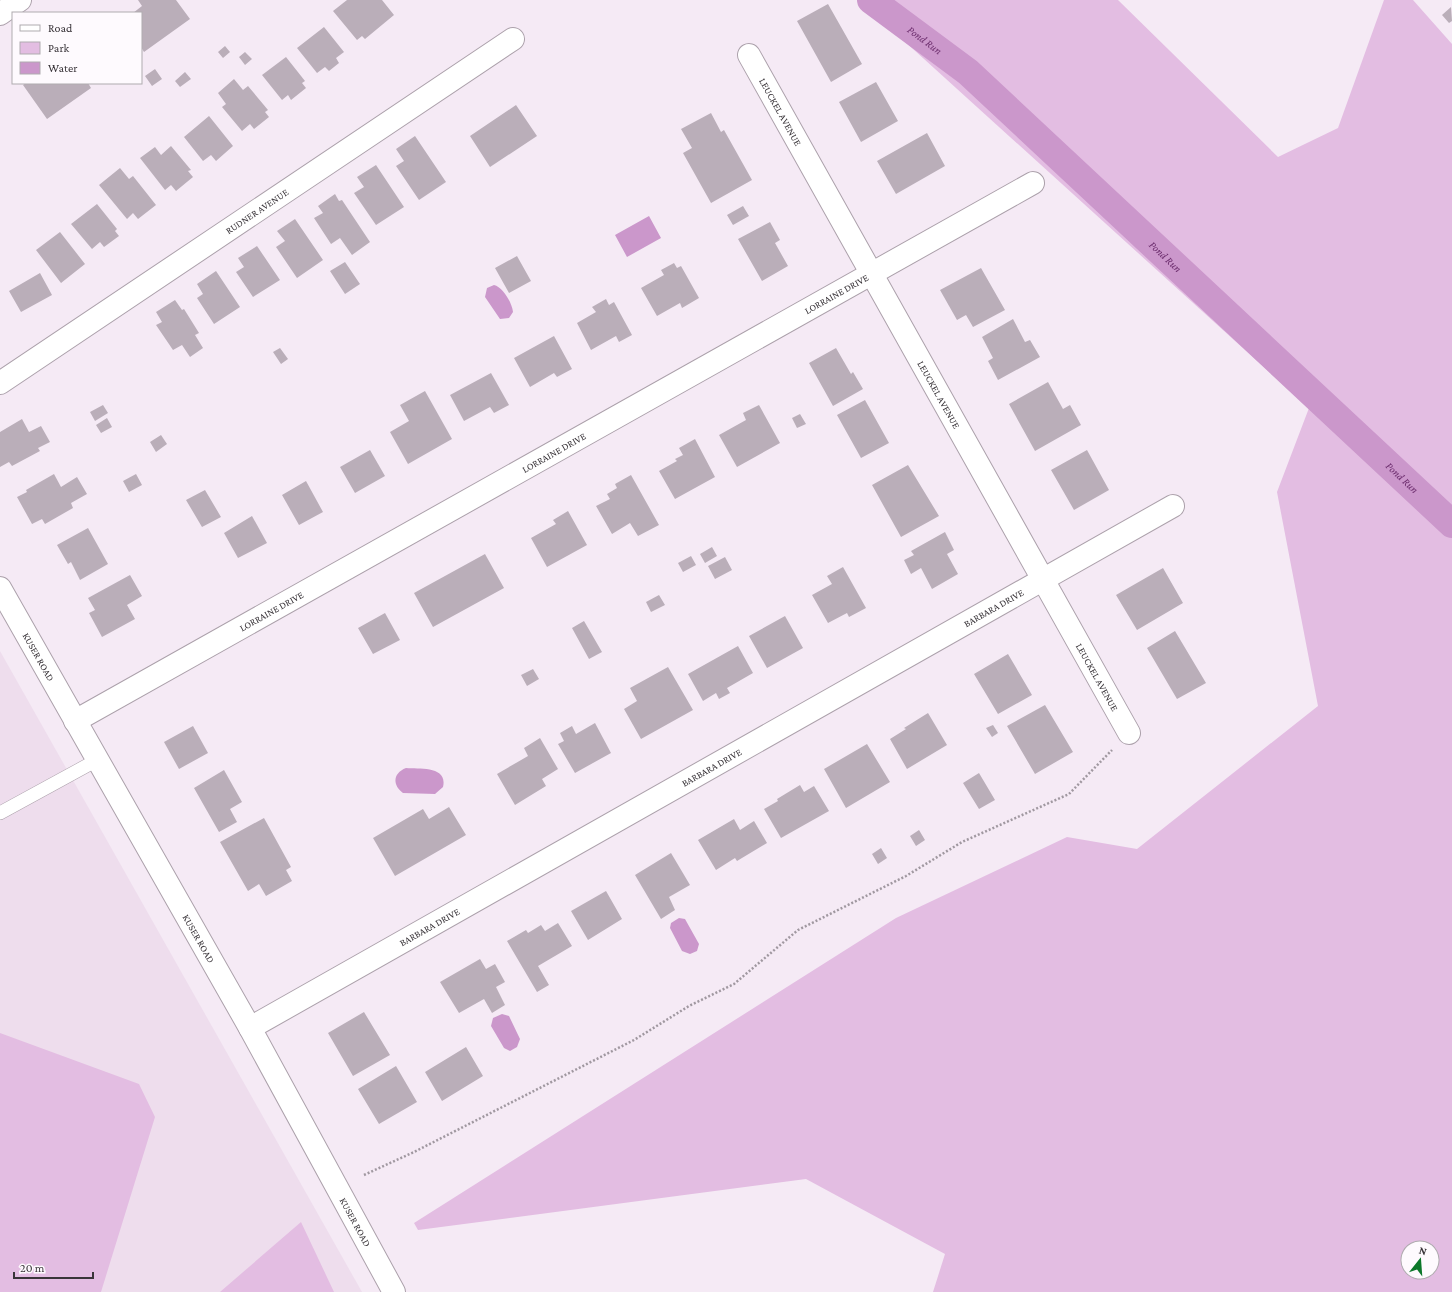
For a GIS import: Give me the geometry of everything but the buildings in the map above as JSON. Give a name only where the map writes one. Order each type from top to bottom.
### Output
[{"type":"street","points":[[0,14],[20,0]]},
{"type":"street","name":"RUDNER AVENUE","points":[[0,383],[514,38]]},
{"type":"street","name":"LEUCKEL AVENUE","points":[[749,55],[1129,733]]},
{"type":"street","name":"LORRAINE DRIVE","points":[[75,721],[1033,183]]},
{"type":"street","name":"BARBARA DRIVE","points":[[250,1028],[1173,506]]},
{"type":"street","name":"KUSER ROAD","points":[[0,588],[250,1028],[394,1292]]},
{"type":"lane","points":[[0,813],[97,760]]},
{"type":"path","points":[[364,1175],[414,1152],[634,1040],[689,1006],[734,984],[798,930],[906,876],[962,842],[1069,794],[1129,733]]},
{"type":"shaded area","points":[[0,651],[362,1292],[0,1292]]},
{"type":"green space","points":[[859,0],[1118,0],[1278,157],[1338,128],[1384,0],[1413,0],[1452,44],[1452,1292],[933,1292],[945,1254],[806,1179],[418,1230],[414,1223],[896,918],[1067,837],[1137,849],[1318,706],[1277,492],[1309,408]]},
{"type":"green space","points":[[0,1033],[139,1084],[155,1117],[101,1292],[0,1292]]},
{"type":"green space","points":[[301,1222],[334,1292],[220,1292]]},
{"type":"water","points":[[649,216],[661,238],[627,257],[615,235]]},
{"type":"water","points":[[494,285],[504,292],[511,304],[513,312],[509,318],[500,319],[485,297],[487,288]]},
{"type":"water","points":[[406,768],[425,769],[437,772],[441,775],[443,780],[443,787],[435,794],[403,793],[397,786],[396,776]]},
{"type":"water","points":[[679,918],[685,919],[699,944],[697,951],[690,954],[682,951],[670,928],[671,923]]},
{"type":"water","points":[[502,1014],[509,1016],[520,1039],[517,1047],[510,1051],[504,1048],[491,1026],[493,1018]]},
{"type":"waterway","name":"Pond Run","points":[[871,0],[968,72],[1452,524]]}]
